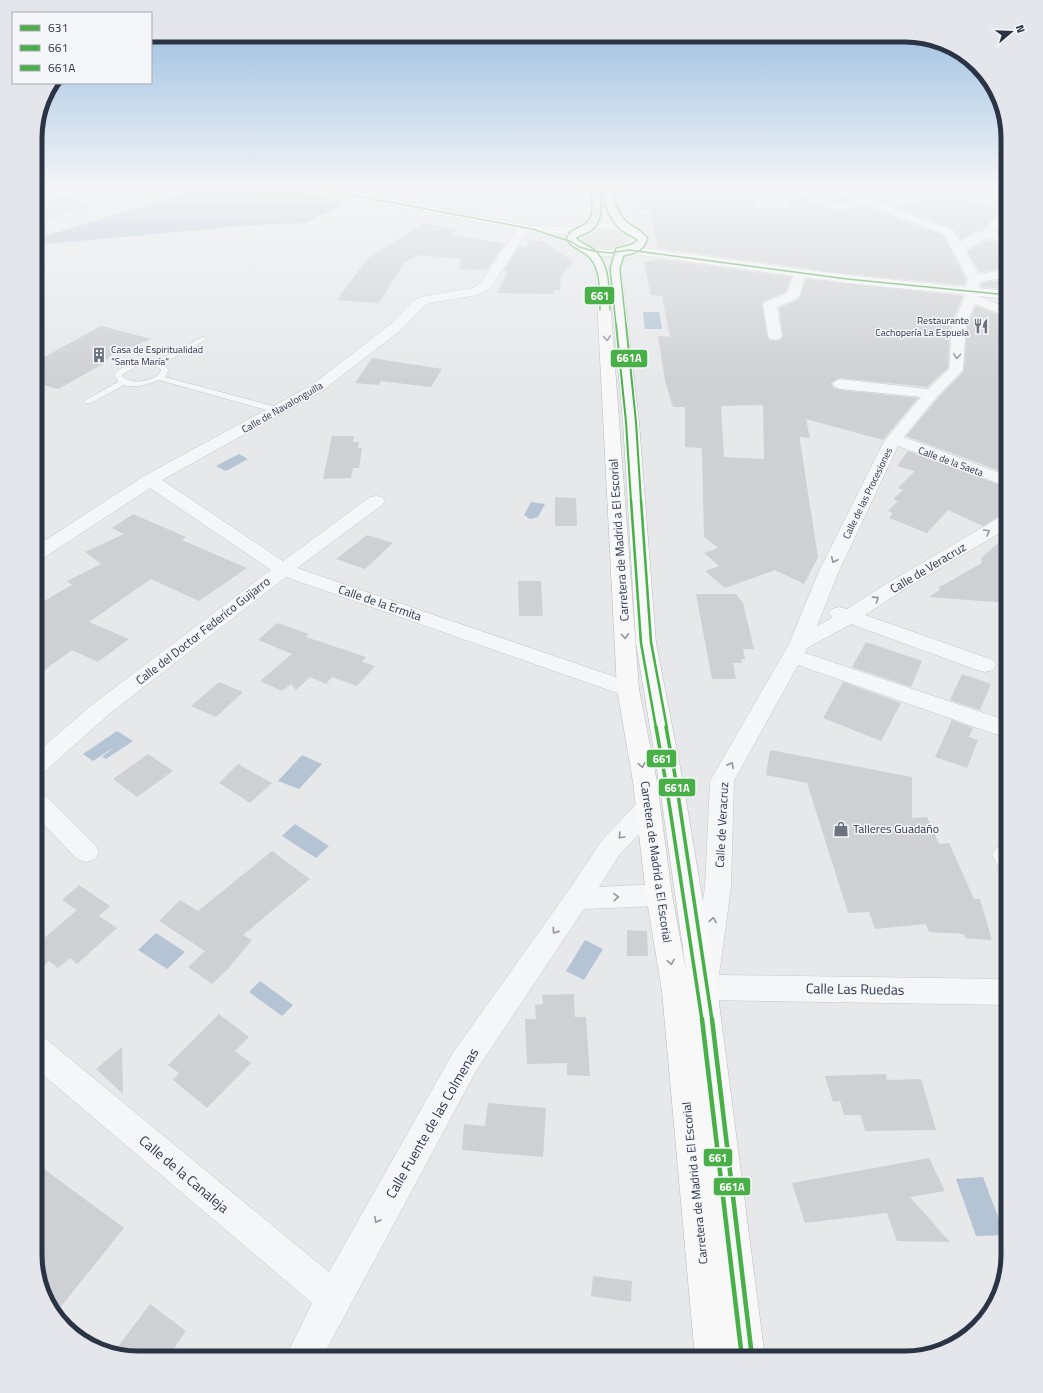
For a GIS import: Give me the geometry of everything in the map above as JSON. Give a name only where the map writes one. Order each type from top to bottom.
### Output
[{"type":"main road","name":"Carretera de Madrid a El Escorial","points":[[592,252],[601,266],[604,286],[628,689],[648,808],[659,895],[676,991],[712,1351]]},
{"type":"main road","points":[[600,252],[631,259],[661,254]]},
{"type":"main road","points":[[622,257],[629,252]]},
{"type":"main road","points":[[682,252],[703,259]]},
{"type":"main road","points":[[622,257],[661,254],[847,279],[1001,294]]},
{"type":"main road","name":"Carretera de Madrid a El Escorial","points":[[622,257],[631,422],[646,643],[672,782],[703,987],[746,1351]]},
{"type":"street","name":"Calle de Navalonguilla","points":[[42,550],[150,480],[317,388],[397,326],[417,305],[425,300],[439,296],[464,294],[477,291],[485,286],[510,252]]},
{"type":"street","points":[[960,252],[972,290],[1001,309]]},
{"type":"street","points":[[775,336],[770,306],[793,295],[800,273]]},
{"type":"street","points":[[972,290],[1001,276]]},
{"type":"street","name":"Calle de las Procesiones","points":[[817,600],[885,454],[894,439],[932,394],[956,370],[959,326],[972,290]]},
{"type":"street","points":[[840,384],[932,394]]},
{"type":"street","name":"Calle de la Saeta","points":[[894,439],[1001,479]]},
{"type":"street","name":"Calle de la Ermita","points":[[150,480],[283,570],[628,689]]},
{"type":"street","name":"Calle del Doctor Federico Guijarro","points":[[42,760],[101,709],[376,501]]},
{"type":"street","name":"Calle de Veracruz","points":[[795,650],[893,588],[1001,524]]},
{"type":"street","points":[[817,600],[832,610],[848,617],[985,665]]},
{"type":"street","name":"Calle de Veracruz","points":[[703,987],[718,887],[722,781],[795,650],[817,600]]},
{"type":"street","points":[[795,650],[1000,727]]},
{"type":"street","points":[[42,807],[86,852]]},
{"type":"street","name":"Calle Fuente de las Colmenas","points":[[307,1351],[334,1298],[465,1061],[577,899],[611,847],[648,808]]},
{"type":"street","points":[[577,899],[659,895]]},
{"type":"street","name":"Calle Las Ruedas","points":[[703,987],[1001,992]]},
{"type":"street","name":"Calle de la Canaleja","points":[[42,1055],[334,1298]]},
{"type":"lane","points":[[156,364],[202,339]]},
{"type":"lane","points":[[138,364],[156,364],[162,366],[165,370],[164,374],[159,378],[145,383],[129,384],[118,378],[118,374],[129,366],[138,364]]},
{"type":"lane","points":[[159,378],[277,410]]},
{"type":"lane","points":[[88,401],[123,382]]},
{"type":"water","points":[[643,312],[659,312],[662,329],[645,329]]},
{"type":"water","points":[[239,454],[248,459],[226,471],[216,466]]},
{"type":"water","points":[[531,502],[545,504],[538,517],[530,519],[524,515]]},
{"type":"water","points":[[117,731],[133,741],[106,759],[102,757],[114,747],[93,761],[83,754]]},
{"type":"water","points":[[302,755],[322,764],[299,789],[278,781]]},
{"type":"water","points":[[295,824],[329,846],[316,858],[282,836]]},
{"type":"water","points":[[156,933],[185,952],[167,969],[138,950]]},
{"type":"water","points":[[585,940],[603,949],[584,980],[566,971]]},
{"type":"water","points":[[260,981],[293,1005],[282,1016],[249,992]]},
{"type":"water","points":[[983,1177],[1001,1224],[1001,1235],[976,1236],[956,1179]]},
{"type":"building","points":[[378,252],[499,252],[487,270],[459,269],[461,259],[418,255],[404,263],[379,303],[337,300],[368,258]]},
{"type":"building","points":[[515,252],[559,252],[573,261],[561,276],[560,290],[554,290],[554,294],[497,293],[508,271],[503,271]]},
{"type":"building","points":[[687,252],[952,252],[966,279],[965,285],[847,274]]},
{"type":"building","points":[[968,252],[1001,252],[1001,269],[979,272]]},
{"type":"building","points":[[660,259],[791,277],[786,292],[764,301],[762,304],[767,336],[770,340],[775,341],[780,340],[783,336],[779,308],[799,299],[806,279],[963,296],[950,326],[948,368],[927,387],[840,378],[831,383],[834,388],[840,390],[918,398],[883,440],[806,419],[810,438],[800,437],[800,441],[818,557],[804,584],[775,570],[725,588],[705,571],[719,566],[704,553],[718,548],[704,537],[702,448],[685,447],[685,407],[673,407],[665,381],[658,336],[670,337],[662,296],[651,295],[644,262]],"holes":[[[763,405],[764,459],[724,457],[721,406]]]},
{"type":"building","points":[[1001,280],[1001,288],[981,287],[981,283]]},
{"type":"building","points":[[976,306],[1001,315],[1001,471],[906,436],[938,398],[964,371],[967,326]]},
{"type":"building","name":"Casa de Espiritualidad “Santa María”","points":[[101,326],[152,339],[112,354],[103,364],[58,389],[42,385],[42,358]]},
{"type":"building","points":[[372,358],[442,369],[431,387],[381,381],[378,385],[355,383]]},
{"type":"building","points":[[332,436],[354,436],[353,442],[359,442],[358,448],[362,448],[359,468],[353,468],[351,478],[323,479]]},
{"type":"building","points":[[908,451],[1001,485],[1001,515],[983,526],[948,510],[927,533],[889,518],[893,513],[888,511],[898,501],[893,499],[903,490],[898,488],[915,471],[897,466]]},
{"type":"building","points":[[555,497],[576,498],[577,526],[555,526]]},
{"type":"building","points":[[133,514],[186,537],[182,540],[247,568],[199,601],[151,579],[89,622],[129,639],[98,662],[72,650],[42,672],[42,602],[72,585],[67,581],[101,564],[85,552],[124,534],[112,528]]},
{"type":"building","points":[[367,535],[393,543],[365,569],[336,559]]},
{"type":"building","points":[[1001,540],[1001,602],[929,597],[941,589],[938,588],[982,563],[981,558]]},
{"type":"building","points":[[518,581],[541,581],[543,616],[519,616]]},
{"type":"building","points":[[696,594],[736,594],[743,603],[754,649],[743,649],[745,659],[741,659],[742,663],[733,663],[736,679],[712,679]]},
{"type":"building","points":[[277,623],[309,634],[306,637],[366,657],[362,662],[375,666],[357,686],[332,677],[326,684],[310,677],[296,690],[291,684],[282,691],[260,681],[292,654],[258,640]]},
{"type":"building","points":[[866,642],[922,661],[911,687],[852,667]]},
{"type":"building","points":[[962,674],[991,684],[980,710],[950,700]]},
{"type":"building","points":[[219,682],[243,692],[216,717],[191,706]]},
{"type":"building","points":[[843,682],[901,703],[881,741],[823,718]]},
{"type":"building","points":[[952,720],[973,728],[969,737],[978,740],[967,768],[935,757]]},
{"type":"building","points":[[770,750],[912,777],[912,818],[927,817],[939,844],[949,843],[974,899],[980,899],[992,940],[965,938],[964,934],[929,932],[926,924],[875,929],[869,912],[848,913],[807,783],[766,775]]},
{"type":"building","points":[[148,754],[173,771],[137,797],[113,779]]},
{"type":"building","points":[[238,764],[272,783],[250,803],[219,783]]},
{"type":"building","points":[[272,851],[310,879],[243,935],[252,940],[226,971],[212,984],[188,967],[205,951],[159,921],[180,900],[198,911]]},
{"type":"building","points":[[79,885],[110,906],[99,916],[117,928],[77,964],[70,958],[58,968],[49,961],[42,968],[42,940],[77,910],[62,900]]},
{"type":"building","points":[[627,930],[647,931],[648,956],[627,956]]},
{"type":"building","points":[[574,994],[575,1017],[586,1017],[590,1076],[567,1075],[567,1063],[527,1064],[525,1019],[536,1019],[535,1005],[543,1004],[542,995]]},
{"type":"building","points":[[219,1014],[249,1037],[235,1051],[251,1063],[207,1108],[173,1080],[179,1073],[168,1065]]},
{"type":"building","points":[[122,1047],[123,1094],[96,1069]]},
{"type":"building","points":[[886,1074],[887,1080],[921,1079],[936,1130],[865,1131],[861,1115],[844,1115],[840,1101],[833,1102],[825,1076]]},
{"type":"building","points":[[488,1103],[546,1108],[543,1157],[462,1150],[464,1124],[485,1126]]},
{"type":"building","points":[[929,1158],[945,1191],[910,1197],[950,1242],[897,1241],[887,1213],[805,1223],[792,1183]]},
{"type":"building","points":[[44,1169],[124,1228],[59,1309],[47,1286],[42,1261],[42,1171]]},
{"type":"building","points":[[593,1276],[632,1281],[631,1302],[591,1296]]},
{"type":"building","points":[[150,1304],[186,1331],[172,1351],[138,1351],[117,1349]]},
{"type":"transit line","name":"661","points":[[581,252],[590,259],[597,272],[600,310]]},
{"type":"transit line","name":"661A","points":[[597,252],[607,270],[610,310]]},
{"type":"transit line","name":"631","points":[[602,252],[616,252]]},
{"type":"transit line","name":"661","points":[[615,252],[610,268],[626,422],[641,643],[666,783],[698,988],[741,1351]]},
{"type":"transit line","name":"661A","points":[[637,252],[624,256],[620,269],[636,422],[651,642],[676,781],[708,986],[751,1351]]},
{"type":"transit line","name":"631","points":[[644,252],[847,279],[1001,294]]},
{"type":"place","name":"Restaurante Cachopería La Espuela","points":[[981,326]]},
{"type":"place","name":"Casa de Espiritualidad “Santa María”","points":[[99,355]]},
{"type":"place","name":"Talleres Guadaño","points":[[841,829]]}]
